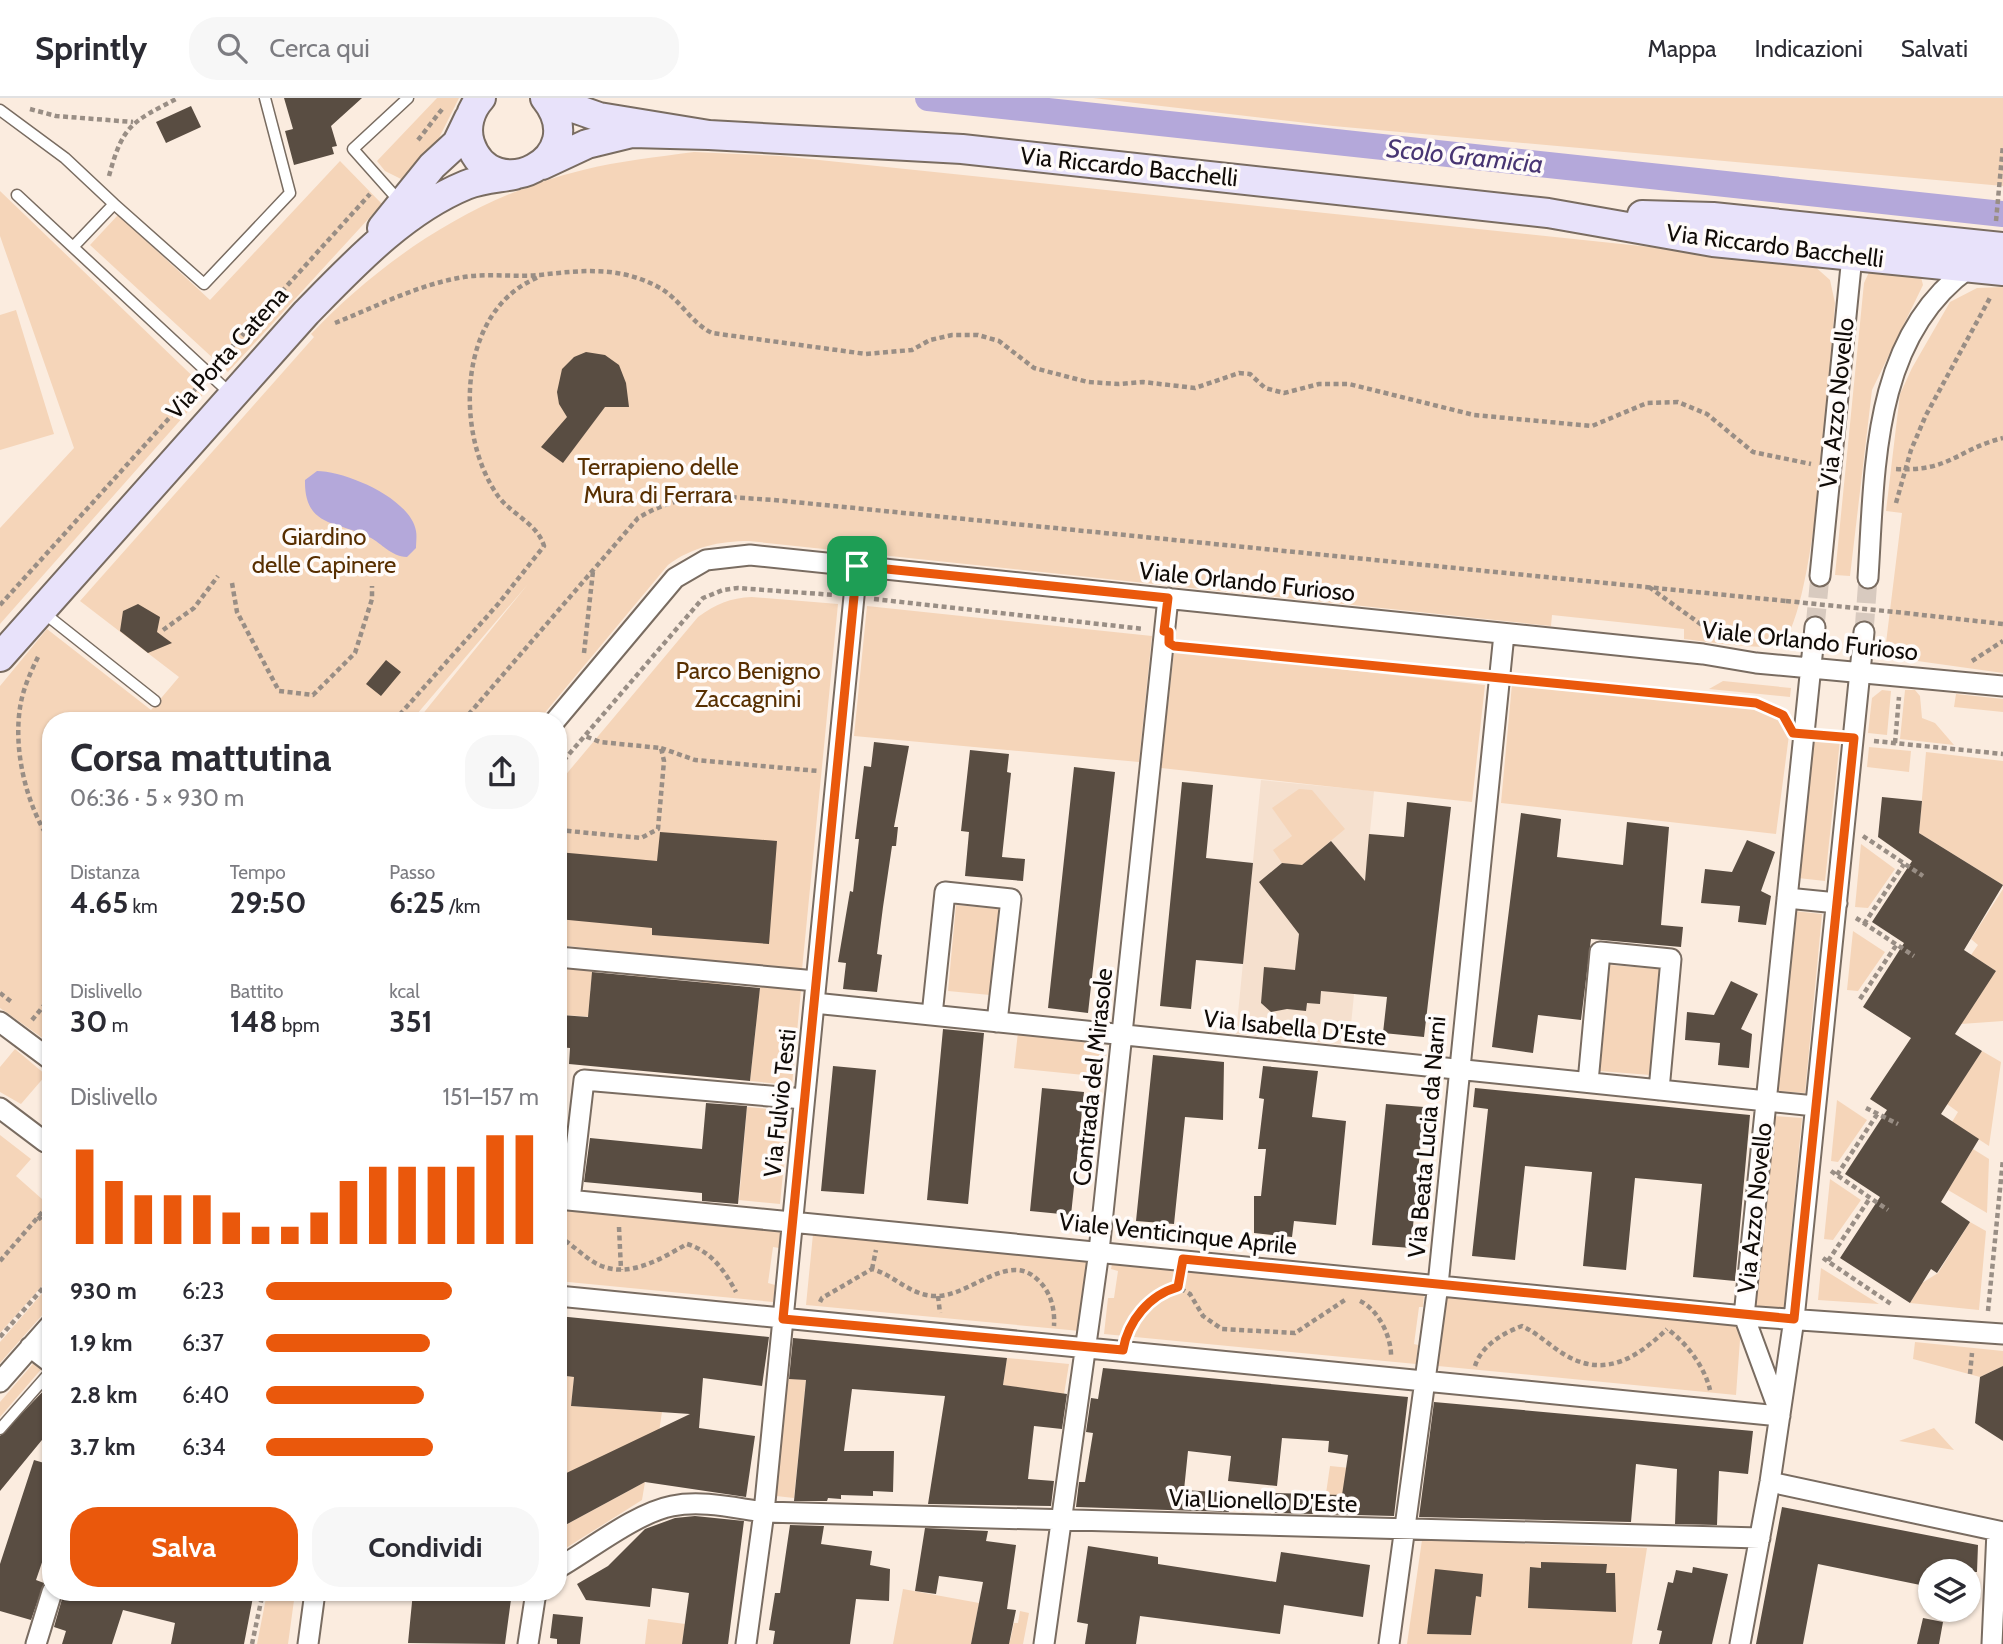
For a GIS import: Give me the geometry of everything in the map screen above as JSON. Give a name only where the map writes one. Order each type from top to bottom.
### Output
[{"type":"main road","name":"Via Riccardo Bacchelli","points":[[545,98],[599,117],[709,135]]},
{"type":"main road","points":[[541,165],[550,156],[558,132],[553,108],[545,98]]},
{"type":"main road","name":"Via Porta Catena","points":[[0,657],[49,617],[232,395],[352,266],[432,166],[457,143],[476,107]]},
{"type":"main road","points":[[476,107],[469,139],[473,151],[490,169],[514,175]]},
{"type":"main road","name":"Via Riccardo Bacchelli","points":[[514,175],[587,145],[632,133],[709,135],[962,149],[1548,213],[1713,242],[1853,244],[1993,256]]},
{"type":"main road","name":"Via Porta Catena","points":[[352,266],[411,217],[440,199],[468,184],[514,175]]},
{"type":"street","name":"Via Azzo Novello","points":[[1820,576],[1853,244]]},
{"type":"street","points":[[1923,317],[1939,252]]},
{"type":"street","name":"Via Azzo Novello","points":[[1867,578],[1875,467],[1889,384],[1923,317],[1954,278],[1993,256]]},
{"type":"street","name":"Viale Orlando Furioso","points":[[563,712],[663,590],[698,563],[726,556],[750,555],[1703,654],[1811,669],[2003,685]]},
{"type":"street","name":"Via Fulvio Testi","points":[[746,1644],[764,1512],[857,566]]},
{"type":"street","name":"Contrada del Mirasole","points":[[1044,1644],[1099,1251],[1168,598]]},
{"type":"street","name":"Via Azzo Novello","points":[[1744,1316],[1815,627]]},
{"type":"street","name":"Via Azzo Novello","points":[[1740,1644],[1770,1482],[1794,1319],[1864,632]]},
{"type":"street","name":"Via Beata Lucia da Narni","points":[[1389,1644],[1407,1531],[1438,1285],[1457,1069],[1504,634]]},
{"type":"street","points":[[932,1015],[945,892],[1011,899],[997,1022]]},
{"type":"street","points":[[1787,898],[1836,904]]},
{"type":"street","points":[[1588,1082],[1600,952],[1671,959],[1659,1090]]},
{"type":"street","points":[[567,958],[816,981]]},
{"type":"street","name":"Via Isabella D'Este","points":[[814,1003],[1766,1101]]},
{"type":"street","points":[[0,1022],[42,1053]]},
{"type":"street","points":[[567,1181],[584,1080],[804,1099]]},
{"type":"street","name":"Via Azzo Novello","points":[[1766,1101],[1815,1106]]},
{"type":"street","points":[[0,1108],[42,1140]]},
{"type":"street","name":"Viale Venticinque Aprile","points":[[567,1199],[1744,1316],[1995,1333]]},
{"type":"street","points":[[567,1297],[1710,1407],[1780,1416],[1744,1316]]},
{"type":"street","points":[[0,1382],[42,1334]]},
{"type":"street","points":[[30,1348],[42,1357]]},
{"type":"street","points":[[1770,1482],[2000,1531],[1992,1644]]},
{"type":"street","name":"Via Lionello D'Este","points":[[567,1563],[661,1509],[701,1505],[764,1512],[1407,1531],[1760,1538]]},
{"type":"street","points":[[36,1644],[49,1601]]},
{"type":"street","points":[[308,1644],[314,1601]]},
{"type":"street","points":[[528,1644],[535,1601]]},
{"type":"lane","points":[[0,110],[65,158],[204,284],[290,193],[265,98]]},
{"type":"lane","points":[[401,204],[353,149],[408,98]]},
{"type":"lane","points":[[18,195],[232,395]]},
{"type":"lane","points":[[73,247],[114,204]]},
{"type":"lane","points":[[49,617],[155,701]]},
{"type":"lane","points":[[0,1429],[42,1381]]},
{"type":"path","points":[[104,194],[122,136],[133,122],[178,98]]},
{"type":"path","points":[[416,143],[448,98]]},
{"type":"path","points":[[17,106],[56,116],[133,122]]},
{"type":"path","points":[[1895,509],[1926,415],[1990,301],[2003,145]]},
{"type":"path","name":"Via Porta Catena","points":[[0,605],[371,193]]},
{"type":"path","points":[[332,324],[417,289],[446,281],[470,276],[548,274],[588,268],[622,273],[660,288],[702,328],[712,332],[866,354],[912,349],[930,340],[952,335],[978,335],[999,341],[1034,368],[1088,382],[1143,382],[1195,388],[1239,373],[1250,374],[1265,388],[1284,393],[1319,384],[1349,384],[1474,415],[1592,426],[1647,403],[1678,402],[1707,414],[1753,452],[1797,463]]},
{"type":"path","points":[[402,712],[499,603],[544,546],[540,533],[499,497],[481,465],[468,395],[470,369],[491,321],[520,288],[548,274]]},
{"type":"path","points":[[1875,467],[1906,469],[1944,465],[1985,443],[2003,438]]},
{"type":"path","points":[[471,712],[638,518],[661,504],[697,496],[774,500],[2003,624]]},
{"type":"path","points":[[580,692],[593,570]]},
{"type":"path","points":[[163,630],[194,608],[218,576]]},
{"type":"path","points":[[232,583],[237,612],[279,691],[313,695],[355,653],[372,599],[372,586]]},
{"type":"path","points":[[1648,587],[1756,663]]},
{"type":"path","points":[[567,757],[703,598],[723,590],[738,589],[854,597],[1164,631],[1169,632],[1169,643],[1174,646],[1756,703],[1783,715],[1793,733],[1804,734]]},
{"type":"path","points":[[42,826],[29,802],[19,731],[21,703],[49,617]]},
{"type":"path","points":[[1895,743],[1901,676]]},
{"type":"path","points":[[585,736],[600,742],[661,748],[695,760],[836,773]]},
{"type":"path","points":[[1854,738],[2003,754]]},
{"type":"path","points":[[567,831],[641,838],[658,829],[664,761],[661,748]]},
{"type":"path","points":[[1845,824],[1923,876]]},
{"type":"path","points":[[1864,924],[1904,864]]},
{"type":"path","points":[[1836,904],[1914,956]]},
{"type":"path","points":[[1860,999],[1897,944]]},
{"type":"path","points":[[34,1017],[42,1008]]},
{"type":"path","points":[[1866,1108],[1898,1124]]},
{"type":"path","points":[[1837,1175],[1878,1113]]},
{"type":"path","points":[[1810,1157],[1888,1210]]},
{"type":"path","points":[[1995,1333],[2003,1159]]},
{"type":"path","points":[[1828,1261],[1870,1198]]},
{"type":"path","points":[[0,1261],[42,1212]]},
{"type":"path","points":[[38,1216],[42,1220]]},
{"type":"path","points":[[619,1227],[621,1270]]},
{"type":"path","points":[[567,1243],[592,1261],[621,1270],[636,1269],[687,1244],[702,1248],[735,1289],[746,1315]]},
{"type":"path","points":[[1802,1243],[1926,1328]]},
{"type":"path","points":[[1123,1350],[1126,1332],[1143,1309],[1178,1287],[1183,1259]]},
{"type":"path","points":[[810,1321],[822,1298],[872,1269],[886,1273],[914,1294],[938,1296],[964,1290],[1000,1272],[1017,1268],[1031,1273],[1046,1288],[1055,1316],[1054,1344]]},
{"type":"path","points":[[1178,1287],[1190,1294],[1203,1316],[1222,1329],[1295,1333],[1308,1327],[1342,1301],[1356,1299],[1368,1305],[1383,1325],[1392,1350],[1390,1376]]},
{"type":"path","points":[[0,1337],[42,1289]]},
{"type":"path","points":[[1472,1385],[1481,1353],[1493,1341],[1522,1326],[1565,1355],[1588,1366],[1609,1367],[1641,1351],[1667,1328],[1673,1308]]},
{"type":"path","points":[[1667,1328],[1692,1354],[1706,1376],[1710,1407]]},
{"type":"path","points":[[252,1644],[261,1601]]},
{"type":"shaded area","points":[[317,471],[344,476],[390,498],[412,519],[416,531],[416,548],[407,557],[396,554],[369,537],[335,525],[317,515],[306,496],[305,480]]},
{"type":"shaded area","points":[[1261,780],[1374,791],[1349,1045],[1236,1034]]},
{"type":"green space","points":[[437,98],[459,98],[438,140],[403,180],[385,171],[377,161]]},
{"type":"green space","points":[[1093,98],[2003,98],[2003,186],[1333,126]]},
{"type":"green space","points":[[694,152],[781,156],[1812,264],[1830,280],[1835,303],[1819,486],[1802,591],[1792,627],[1779,645],[1748,646],[1684,639],[1684,629],[1552,615],[1551,626],[738,541],[697,549],[668,565],[546,712],[424,712],[528,584],[419,712],[42,712],[42,1038],[0,1008],[0,686],[47,629],[151,710],[179,677],[80,601],[314,337],[311,334],[370,279],[435,232],[506,195],[583,170]]},
{"type":"green space","points":[[340,161],[382,204],[228,372],[90,245],[118,215],[210,300]]},
{"type":"green space","points":[[0,191],[207,390],[0,624],[0,528],[74,448],[0,236]]},
{"type":"green space","points":[[1870,270],[1920,273],[1923,285],[1872,390],[1850,576],[1835,575],[1864,283]]},
{"type":"green space","points":[[2003,287],[2003,673],[1896,658],[1887,652],[1886,643],[1902,513],[1886,511],[1900,394],[1950,302],[1977,288]]},
{"type":"green space","points":[[16,310],[54,434],[0,450],[0,315]]},
{"type":"green space","name":"Parco Benigno Zaccagnini","points":[[752,597],[838,604],[802,970],[567,946],[567,773],[698,617],[724,602]]},
{"type":"green space","points":[[867,606],[1152,636],[1139,762],[854,736]]},
{"type":"green space","points":[[1174,651],[1485,685],[1472,802],[1161,768]]},
{"type":"green space","points":[[1723,681],[1791,688],[1790,697],[1709,689]]},
{"type":"green space","points":[[1512,684],[1756,706],[1782,717],[1789,735],[1776,834],[1501,803]]},
{"type":"green space","points":[[1882,690],[1891,691],[1887,735],[1868,733],[1872,698]]},
{"type":"green space","points":[[1905,690],[1915,690],[1920,696],[1922,718],[1935,723],[1954,745],[1900,739]]},
{"type":"green space","points":[[1956,694],[2003,699],[2003,712],[1954,707]]},
{"type":"green space","points":[[1813,737],[1840,740],[1825,881],[1798,878]]},
{"type":"green space","points":[[1869,747],[1911,751],[1909,772],[1867,767]]},
{"type":"green space","points":[[1926,752],[2003,761],[2003,885],[1919,833]]},
{"type":"green space","points":[[1299,789],[1312,790],[1345,829],[1296,870],[1291,864],[1282,863],[1273,850],[1292,836],[1272,808]]},
{"type":"green space","points":[[1861,844],[1895,869],[1868,908],[1855,907]]},
{"type":"green space","points":[[2003,889],[2003,1021],[1961,1024],[1996,971],[1971,955],[1978,945],[1971,939]]},
{"type":"green space","points":[[956,905],[999,909],[990,995],[948,991]]},
{"type":"green space","points":[[1794,911],[1822,914],[1805,1093],[1777,1091]]},
{"type":"green space","points":[[1853,931],[1885,952],[1858,991],[1847,990]]},
{"type":"green space","points":[[1610,965],[1660,969],[1650,1075],[1600,1071]]},
{"type":"green space","points":[[567,966],[593,969],[590,991],[631,996],[634,973],[646,974],[643,997],[700,1001],[702,980],[730,982],[728,1000],[758,1004],[760,986],[801,990],[792,1085],[750,1081],[756,1026],[567,1015]]},
{"type":"green space","points":[[1018,1032],[1090,1039],[1106,1053],[1104,1077],[1014,1068]]},
{"type":"green space","points":[[15,1049],[42,1072],[42,1080],[21,1104],[0,1092],[0,1067]]},
{"type":"green space","points":[[1982,1051],[2001,1062],[1989,1146],[1952,1122],[1958,1112],[1947,1104]]},
{"type":"green space","points":[[1837,1100],[1867,1120],[1838,1162],[1831,1161]]},
{"type":"green space","points":[[747,1107],[789,1111],[780,1204],[739,1200]]},
{"type":"green space","points":[[1773,1116],[1802,1118],[1784,1309],[1754,1306]]},
{"type":"green space","points":[[0,1135],[31,1159],[16,1176],[42,1199],[42,1286],[0,1333]]},
{"type":"green space","points":[[1973,1149],[1989,1159],[1987,1213],[1948,1190]]},
{"type":"green space","points":[[1830,1179],[1861,1200],[1833,1240],[1824,1239]]},
{"type":"green space","points":[[567,1211],[781,1231],[779,1248],[773,1247],[768,1283],[775,1285],[773,1302],[567,1282]]},
{"type":"green space","points":[[1970,1222],[1986,1231],[1979,1310],[1910,1303],[1922,1283],[1938,1273]]},
{"type":"green space","points":[[813,1234],[1087,1261],[1080,1331],[806,1305]]},
{"type":"green space","points":[[1112,1264],[1424,1294],[1423,1307],[1419,1307],[1414,1344],[1418,1345],[1416,1364],[1104,1334],[1108,1298],[1114,1298],[1118,1271],[1111,1269]]},
{"type":"green space","points":[[1821,1268],[1879,1304],[1818,1300]]},
{"type":"green space","points":[[42,1293],[42,1315],[0,1363],[0,1342]]},
{"type":"green space","points":[[1446,1296],[1741,1326],[1736,1395],[1438,1366]]},
{"type":"green space","points":[[1915,1342],[2003,1351],[2003,1366],[1980,1377],[1913,1359]]},
{"type":"green space","points":[[1007,1358],[1069,1364],[1064,1394],[1003,1385]]},
{"type":"green space","points":[[37,1359],[42,1368],[0,1417],[0,1402]]},
{"type":"green space","points":[[567,1376],[574,1377],[571,1406],[662,1412],[657,1445],[567,1474]]},
{"type":"green space","points":[[787,1378],[806,1380],[794,1498],[776,1496]]},
{"type":"green space","points":[[1934,1428],[1954,1450],[1899,1441]]},
{"type":"green space","points":[[1330,1466],[1350,1468],[1339,1515],[1323,1514]]},
{"type":"green space","points":[[645,1482],[642,1500],[567,1547],[567,1524]]},
{"type":"green space","points":[[1422,1540],[1647,1548],[1632,1644],[1407,1644]]},
{"type":"green space","points":[[903,1589],[979,1603],[971,1644],[893,1644]]},
{"type":"green space","points":[[265,1601],[294,1601],[288,1644],[257,1644]]},
{"type":"green space","points":[[1020,1611],[1029,1613],[1023,1644],[1004,1644],[1010,1641]]},
{"type":"green space","points":[[648,1619],[685,1624],[682,1644],[645,1644]]},
{"type":"building","points":[[284,98],[362,98],[331,126],[337,146],[332,147],[334,154],[294,165],[285,131],[293,129]]},
{"type":"building","points":[[191,106],[201,127],[166,143],[156,122]]},
{"type":"building","points":[[586,352],[605,355],[619,365],[626,383],[629,407],[605,407],[563,463],[541,447],[567,417],[559,404],[557,392],[562,369],[574,357]]},
{"type":"building","points":[[138,604],[160,617],[157,632],[172,643],[148,653],[120,631],[123,611]]},
{"type":"building","points":[[386,660],[401,672],[381,696],[366,684]]},
{"type":"building","points":[[874,742],[909,746],[894,827],[898,827],[896,846],[892,846],[883,907],[877,954],[882,955],[877,992],[843,989],[846,963],[838,962],[850,891],[853,892],[859,839],[855,839],[864,766],[871,767]]},
{"type":"building","points":[[970,750],[1009,754],[1007,772],[1011,773],[1002,857],[1025,859],[1023,881],[965,876],[969,832],[961,831]]},
{"type":"building","points":[[1074,767],[1115,772],[1088,1013],[1048,1008]]},
{"type":"building","points":[[1182,782],[1213,785],[1206,858],[1253,863],[1243,964],[1196,960],[1191,1009],[1160,1006]]},
{"type":"building","points":[[1882,797],[1922,801],[1919,833],[2003,885],[1964,950],[1996,971],[1955,1034],[1982,1051],[1941,1114],[1979,1139],[1941,1202],[1970,1222],[1937,1273],[1931,1269],[1910,1303],[1840,1258],[1880,1197],[1845,1174],[1887,1110],[1870,1099],[1911,1038],[1863,1007],[1904,943],[1872,922],[1912,861],[1878,837]]},
{"type":"building","points":[[1407,802],[1451,807],[1424,1037],[1383,1033],[1387,997],[1321,991],[1320,1004],[1307,1003],[1306,1011],[1287,1009],[1271,1012],[1261,1003],[1264,967],[1295,970],[1299,934],[1259,882],[1282,863],[1302,865],[1331,841],[1365,881],[1369,834],[1404,837]]},
{"type":"building","points":[[1521,813],[1561,819],[1557,857],[1623,865],[1627,822],[1669,827],[1661,925],[1683,927],[1681,947],[1591,939],[1581,1020],[1538,1015],[1533,1053],[1492,1047]]},
{"type":"building","points":[[660,832],[777,841],[769,944],[652,935],[652,928],[567,920],[567,853],[657,861]]},
{"type":"building","points":[[1747,840],[1775,852],[1761,891],[1771,896],[1766,925],[1738,922],[1740,906],[1701,903],[1705,869],[1732,872]]},
{"type":"building","points":[[592,972],[760,988],[750,1081],[569,1064],[567,1015],[588,1017]]},
{"type":"building","points":[[1731,981],[1758,994],[1741,1029],[1752,1034],[1749,1068],[1718,1065],[1720,1043],[1685,1040],[1687,1012],[1714,1015]]},
{"type":"building","points":[[943,1029],[984,1033],[968,1204],[927,1200]]},
{"type":"building","points":[[1153,1055],[1224,1062],[1223,1120],[1185,1117],[1174,1224],[1136,1221]]},
{"type":"building","points":[[833,1066],[876,1070],[864,1194],[821,1191]]},
{"type":"building","points":[[1263,1066],[1318,1071],[1312,1117],[1346,1121],[1336,1225],[1294,1221],[1292,1237],[1254,1233],[1254,1196],[1261,1196],[1266,1149],[1258,1149],[1264,1099],[1259,1098]]},
{"type":"building","points":[[1042,1088],[1084,1092],[1071,1215],[1030,1211]]},
{"type":"building","points":[[1475,1088],[1750,1115],[1735,1281],[1693,1277],[1702,1184],[1635,1178],[1626,1270],[1583,1266],[1592,1172],[1525,1166],[1515,1260],[1472,1256],[1488,1109],[1473,1107]]},
{"type":"building","points":[[706,1103],[747,1106],[738,1204],[702,1201],[702,1193],[584,1182],[590,1138],[702,1149]]},
{"type":"building","points":[[1386,1104],[1424,1107],[1411,1248],[1372,1245]]},
{"type":"building","points":[[567,1317],[769,1337],[762,1386],[703,1378],[699,1428],[755,1436],[746,1497],[645,1482],[567,1524],[567,1473],[690,1414],[571,1406],[574,1377],[567,1376]]},
{"type":"building","points":[[793,1338],[1007,1358],[1003,1385],[1067,1394],[1062,1429],[1034,1426],[1028,1479],[1054,1481],[1051,1506],[928,1504],[945,1396],[852,1389],[844,1451],[894,1451],[893,1492],[873,1491],[873,1496],[841,1495],[841,1499],[828,1498],[827,1501],[794,1501],[806,1380],[789,1379]]},
{"type":"building","points":[[2003,1366],[2003,1441],[1975,1423],[1980,1377]]},
{"type":"building","points":[[1103,1368],[1408,1397],[1394,1516],[1273,1513],[1275,1493],[1342,1495],[1348,1455],[1328,1452],[1329,1441],[1282,1438],[1277,1486],[1228,1481],[1231,1456],[1188,1451],[1184,1490],[1231,1493],[1229,1512],[1076,1507],[1079,1482],[1085,1482],[1093,1433],[1086,1432],[1091,1398],[1098,1399]]},
{"type":"building","points":[[42,1392],[42,1440],[0,1491],[0,1436]]},
{"type":"building","points":[[1434,1402],[1753,1431],[1748,1474],[1719,1471],[1717,1525],[1675,1524],[1677,1469],[1636,1464],[1631,1522],[1419,1517]]},
{"type":"building","points":[[34,1460],[42,1462],[42,1562],[36,1580],[42,1582],[42,1589],[31,1620],[0,1611],[0,1564]]},
{"type":"building","points":[[1782,1507],[1978,1545],[1977,1559],[1918,1559],[1918,1585],[1818,1564],[1803,1644],[1756,1644]]},
{"type":"building","points":[[695,1516],[744,1521],[728,1644],[682,1644],[689,1593],[652,1588],[650,1607],[586,1600],[577,1584],[608,1566],[645,1529],[675,1518]]},
{"type":"building","points":[[790,1525],[824,1526],[821,1544],[872,1551],[870,1565],[890,1569],[889,1601],[856,1599],[850,1644],[773,1644],[775,1631],[769,1630],[775,1593],[780,1593]]},
{"type":"building","points":[[925,1528],[988,1531],[986,1541],[1016,1545],[1007,1609],[1016,1610],[1009,1644],[971,1644],[983,1582],[939,1576],[936,1594],[915,1591]]},
{"type":"building","points":[[1088,1546],[1158,1557],[1158,1564],[1276,1582],[1281,1552],[1370,1565],[1363,1617],[1284,1605],[1280,1634],[1140,1616],[1136,1644],[1085,1644],[1088,1624],[1077,1622]]},
{"type":"building","points":[[1541,1562],[1607,1564],[1606,1573],[1615,1573],[1616,1612],[1528,1608],[1530,1567],[1541,1568]]},
{"type":"building","points":[[1693,1567],[1728,1574],[1712,1644],[1659,1644],[1662,1631],[1657,1630],[1668,1582],[1673,1583],[1676,1570],[1692,1573]]},
{"type":"building","points":[[1435,1569],[1483,1574],[1481,1597],[1476,1596],[1471,1635],[1427,1634]]},
{"type":"building","points":[[61,1601],[252,1601],[244,1644],[171,1644],[175,1623],[123,1610],[112,1644],[62,1644],[66,1631],[54,1627]]},
{"type":"building","points":[[412,1601],[511,1601],[505,1644],[408,1643]]},
{"type":"building","points":[[553,1614],[583,1617],[580,1644],[557,1644],[557,1639],[550,1638]]},
{"type":"building","points":[[1922,1622],[1943,1622],[1939,1644],[1917,1644]]},
{"type":"waterway","name":"Scolo Gramicia","points":[[928,98],[2003,214]]},
{"type":"tunnel","points":[[1815,627],[1820,576]]},
{"type":"tunnel","points":[[1864,632],[1868,578]]},
{"type":"route","points":[[857,566],[1168,598],[1164,631],[1169,632],[1169,643],[1174,646],[1756,703],[1783,715],[1793,733],[1854,738],[1794,1319],[1183,1259],[1178,1287],[1172,1288],[1143,1309],[1126,1332],[1123,1350],[783,1319],[857,566]]},
{"type":"park label","name":"Terrapieno delle Mura di Ferrara","points":[[658,481]]},
{"type":"park label","name":"Giardino delle Capinere","points":[[324,551]]}]
